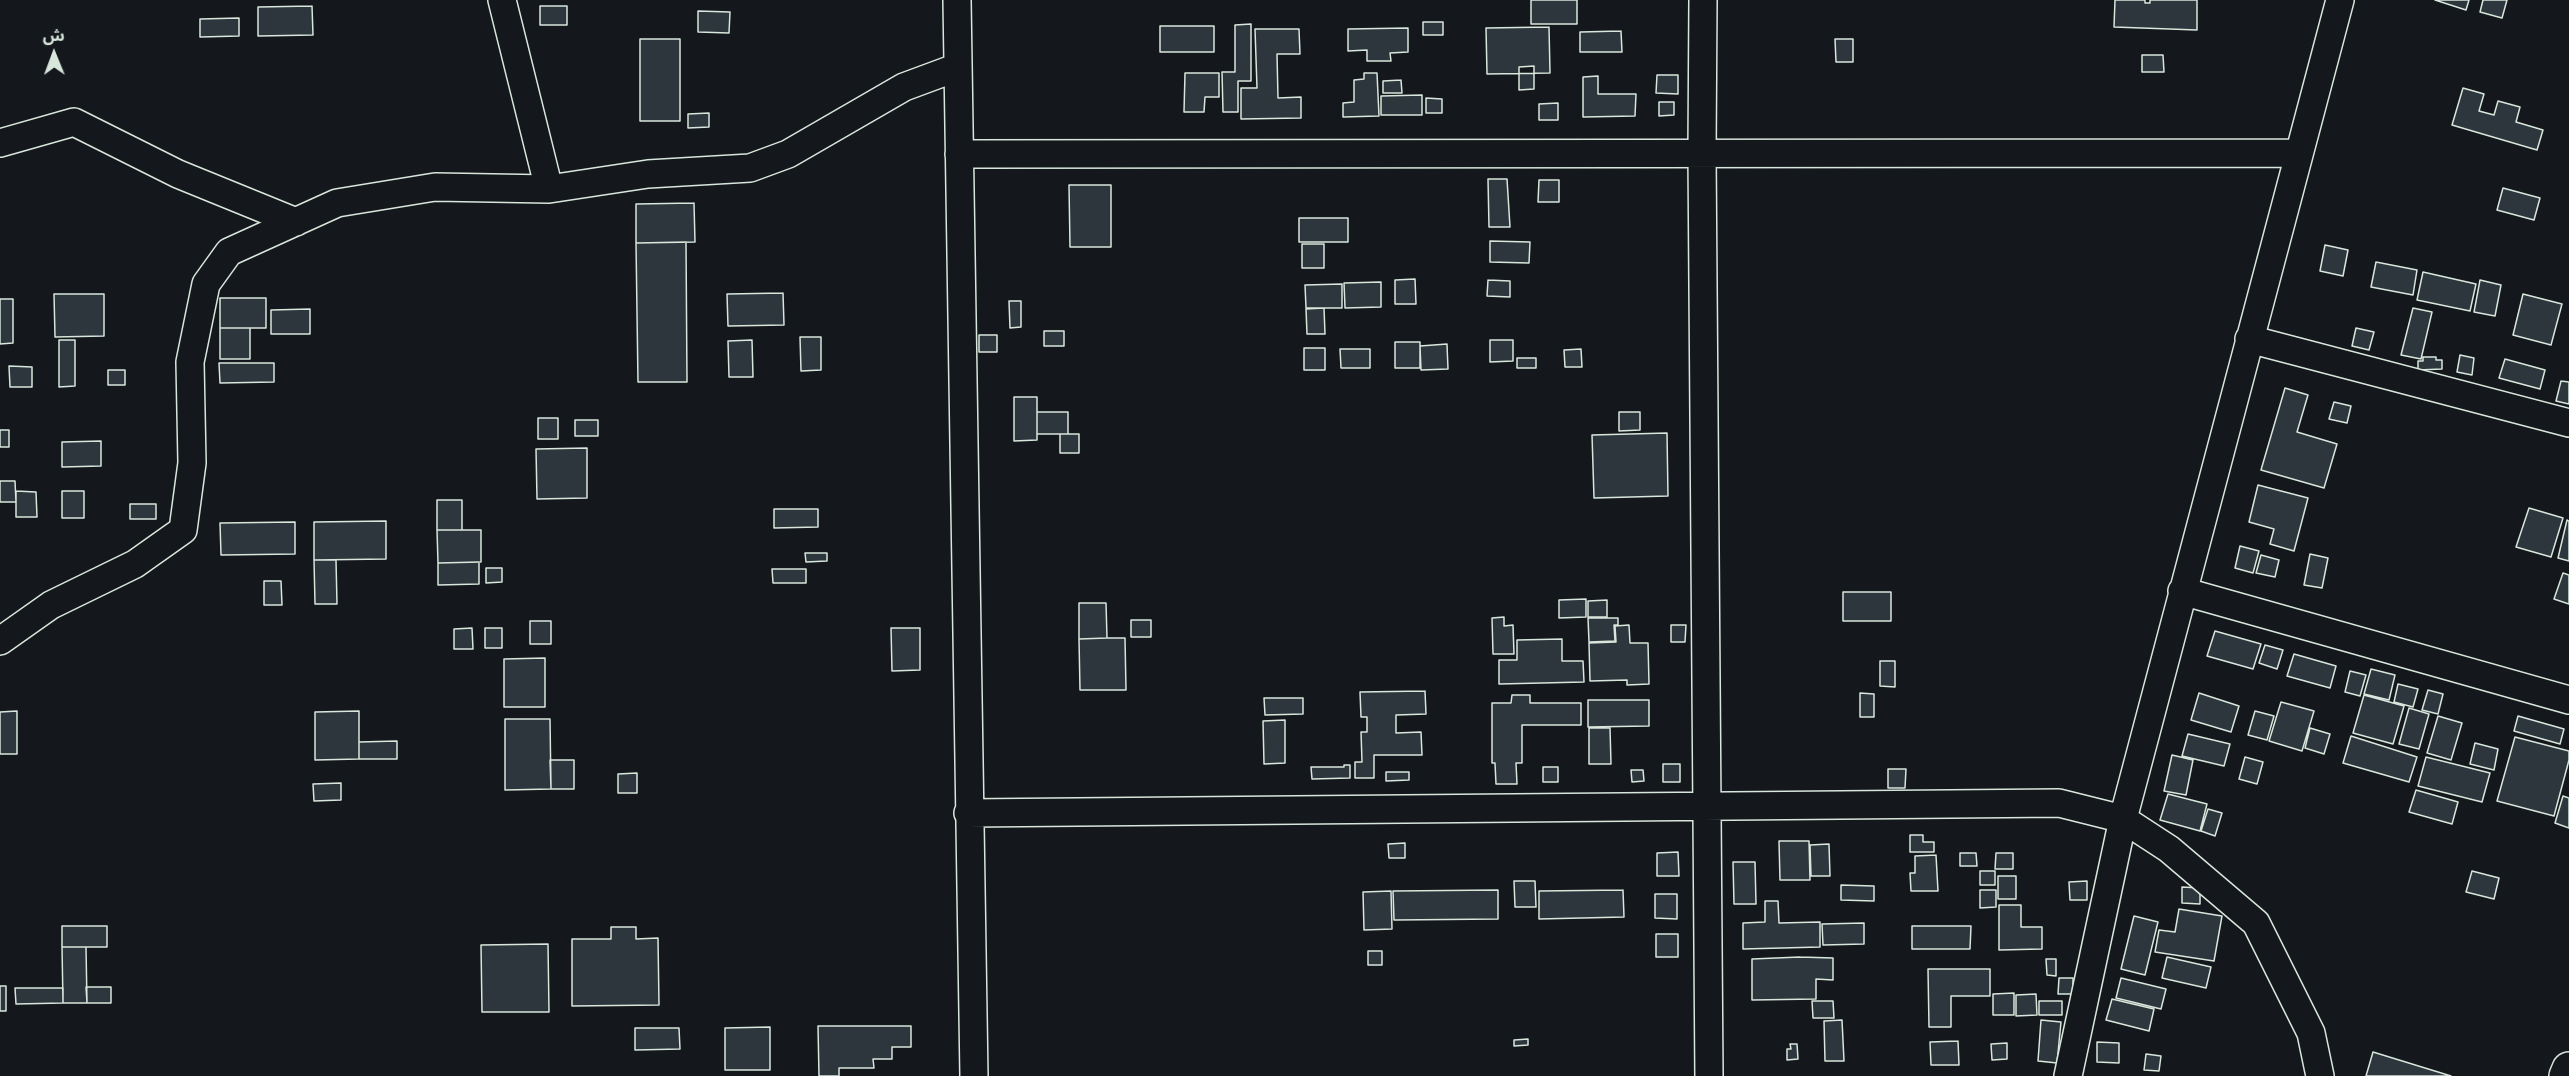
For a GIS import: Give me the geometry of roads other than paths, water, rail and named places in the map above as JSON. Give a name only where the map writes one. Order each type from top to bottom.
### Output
[{"type":"main road","points":[[2566,1076],[2569,1069]]},
{"type":"street","points":[[502,0],[549,189]]},
{"type":"street","points":[[957,0],[968,813],[974,1076]]},
{"type":"street","points":[[1703,0],[1702,153],[1709,1076]]},
{"type":"street","points":[[2068,1076],[2123,819],[2340,0]]},
{"type":"street","points":[[0,640],[51,604],[135,564],[183,530],[192,463],[190,362],[206,285],[229,252],[338,202],[435,187],[549,189],[648,174],[750,168],[788,154],[904,87],[958,67]]},
{"type":"street","points":[[0,143],[74,122],[178,174],[296,222]]},
{"type":"street","points":[[959,154],[2299,153]]},
{"type":"street","points":[[2249,339],[2569,423]]},
{"type":"street","points":[[2182,591],[2569,700]]},
{"type":"street","points":[[968,813],[2060,803],[2123,819],[2169,849],[2256,923],[2311,1033],[2320,1076]]}]
